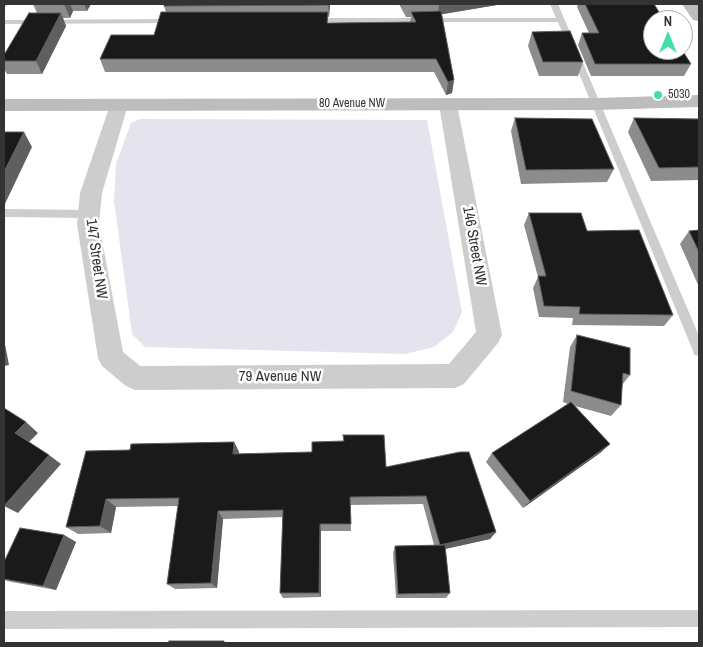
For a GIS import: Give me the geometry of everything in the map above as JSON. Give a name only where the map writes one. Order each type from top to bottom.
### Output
[{"type":"street","points":[[690,4],[699,16]]},
{"type":"street","name":"80 Avenue NW","points":[[4,105],[596,104],[699,101]]},
{"type":"street","name":"146 Street NW","points":[[448,104],[489,335],[455,376]]},
{"type":"street","name":"147 Street NW","points":[[111,358],[88,224],[91,193],[119,105]]},
{"type":"street","name":"79 Avenue NW","points":[[111,358],[135,378],[455,376]]},
{"type":"lane","points":[[554,4],[699,351]]},
{"type":"lane","points":[[302,20],[560,20]]},
{"type":"lane","points":[[4,22],[182,21]]},
{"type":"lane","points":[[4,213],[89,214]]},
{"type":"lane","points":[[4,620],[699,619]]},
{"type":"shaded area","points":[[140,119],[427,120],[462,312],[453,332],[434,347],[405,354],[145,347],[132,334],[114,201],[116,164],[131,123]]},
{"type":"building","points":[[164,4],[328,4],[328,5],[164,6]]},
{"type":"building","points":[[585,4],[654,4],[658,10],[643,10],[643,60],[688,60],[691,64],[595,64],[582,33],[599,33]]},
{"type":"building","points":[[441,11],[454,80],[448,82],[436,59],[100,59],[111,35],[154,35],[161,12],[328,12],[327,23],[329,23],[416,22],[411,12]]},
{"type":"building","points":[[29,13],[61,13],[36,61],[4,61],[4,55]]},
{"type":"building","points":[[570,31],[583,62],[543,62],[532,32]]},
{"type":"building","points":[[515,118],[592,119],[614,169],[526,170]]},
{"type":"building","points":[[634,118],[699,119],[699,167],[659,168]]},
{"type":"building","points":[[4,132],[24,132],[4,172]]},
{"type":"building","points":[[529,213],[581,213],[587,231],[639,230],[673,315],[579,314],[580,307],[544,306],[538,276],[546,276]]},
{"type":"building","points":[[699,230],[699,252],[689,231]]},
{"type":"building","points":[[577,335],[630,348],[630,375],[623,373],[621,405],[571,391]]},
{"type":"building","points":[[571,402],[610,444],[530,501],[492,453]]},
{"type":"building","points":[[4,408],[26,422],[15,433],[49,455],[4,506]]},
{"type":"building","points":[[343,435],[384,435],[386,467],[460,452],[469,452],[496,532],[440,545],[426,496],[350,497],[351,524],[320,524],[319,593],[280,593],[283,510],[218,511],[211,583],[167,584],[179,498],[106,499],[100,526],[66,527],[86,451],[130,450],[131,444],[234,442],[233,454],[312,452],[312,442],[344,441]]},
{"type":"building","points":[[20,528],[64,535],[43,586],[4,579],[4,562]]},
{"type":"building","points":[[445,545],[450,593],[398,594],[395,546]]},
{"type":"building","points":[[169,641],[224,641],[224,643],[169,643]]},
{"type":"place","name":"5030","points":[[658,95]]}]
